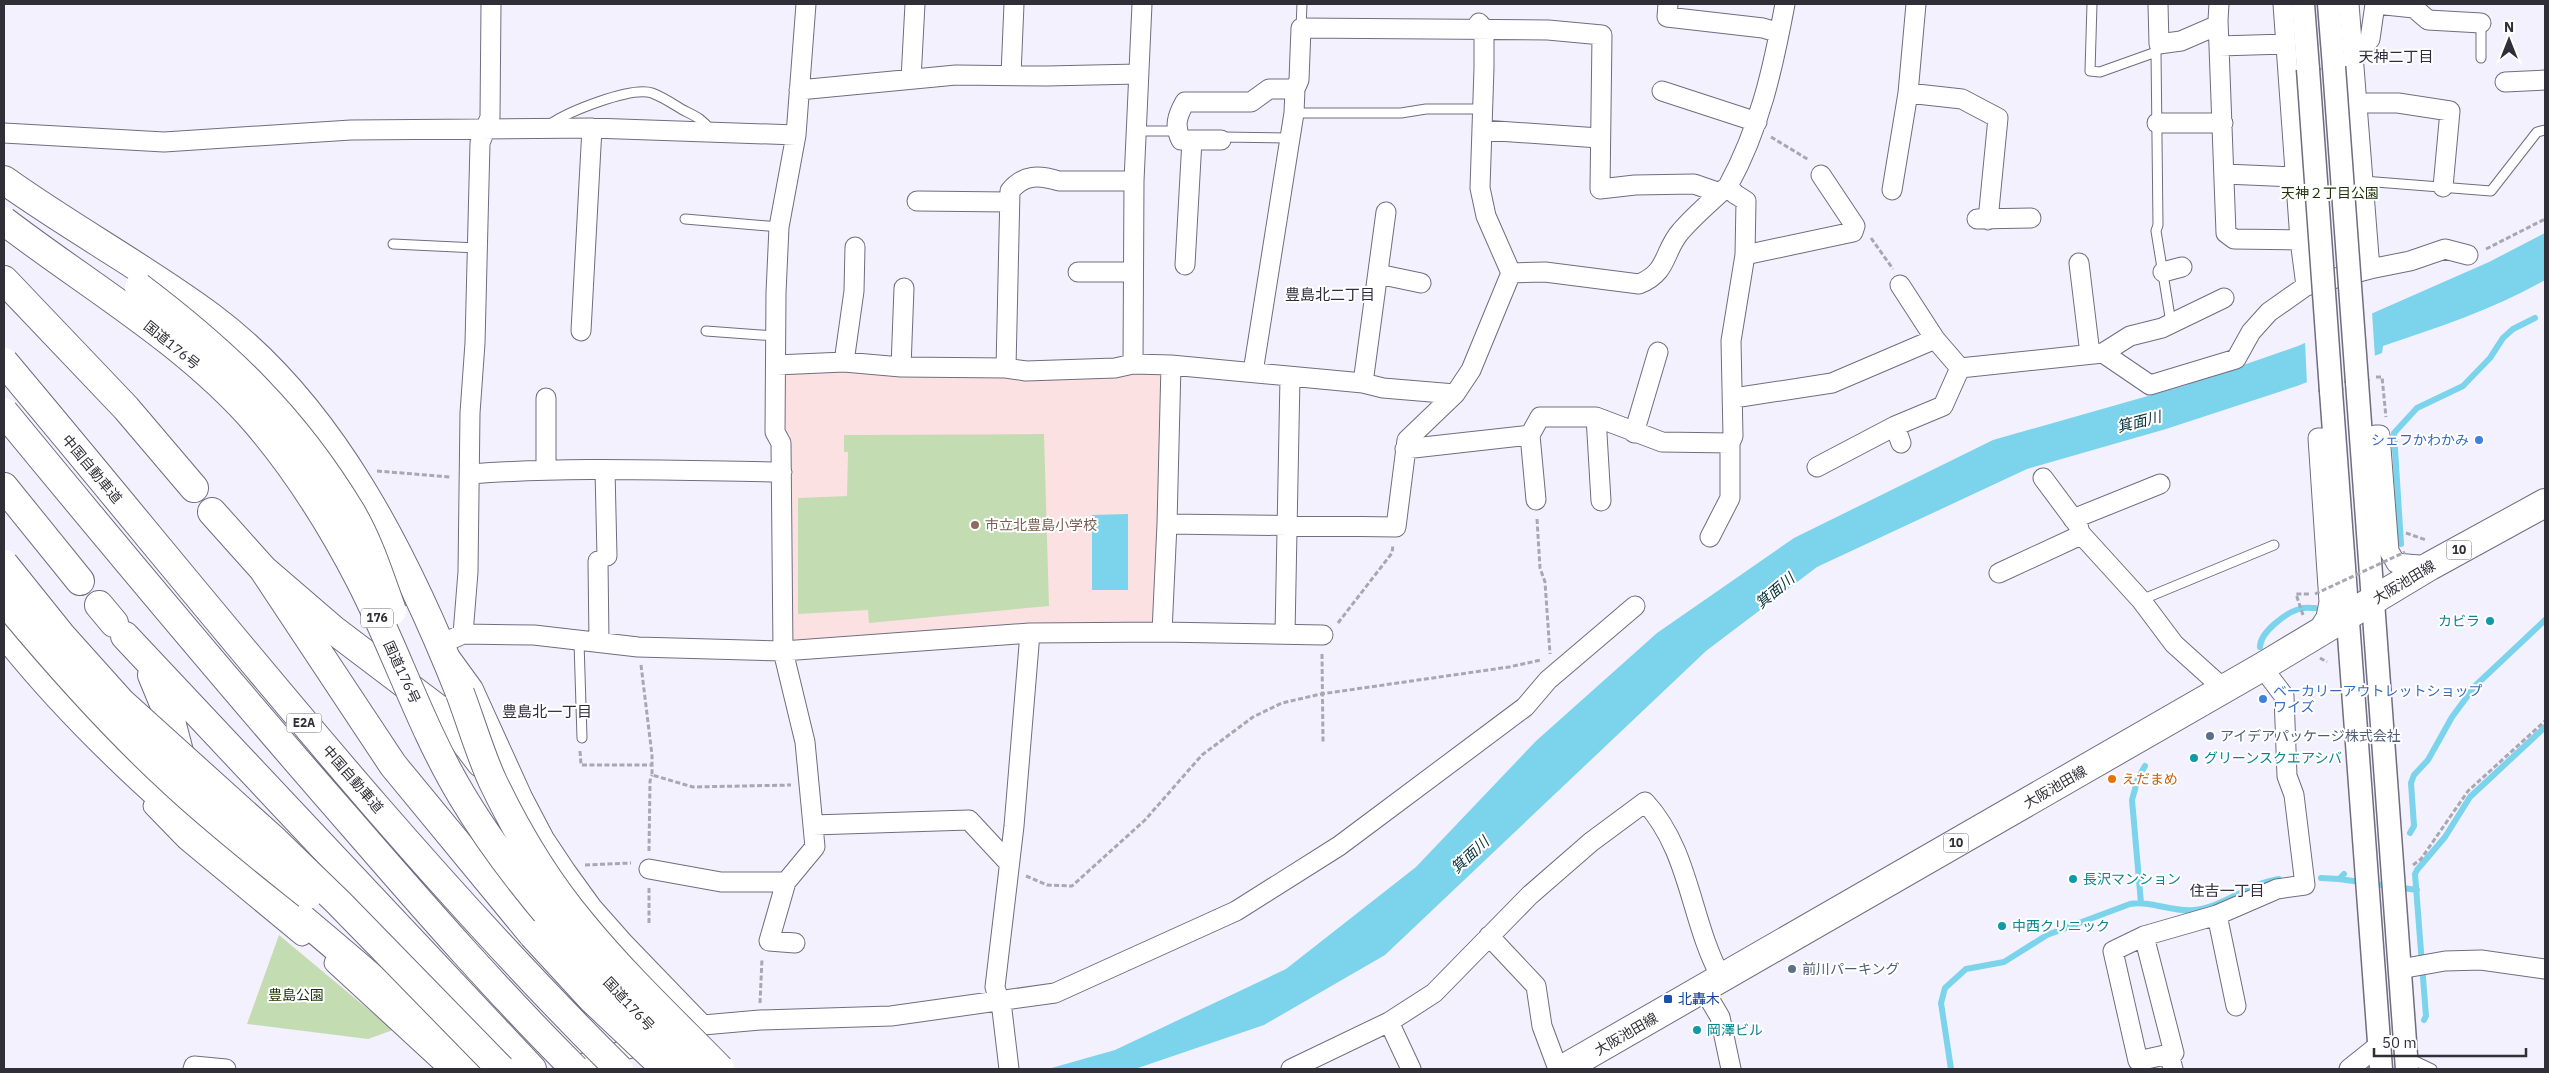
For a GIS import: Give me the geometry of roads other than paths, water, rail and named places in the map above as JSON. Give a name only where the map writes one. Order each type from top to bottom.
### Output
[{"type":"main road","points":[[4,180],[44,209],[211,317],[252,351],[298,402],[339,452],[404,567],[452,639],[451,703],[532,851],[583,925],[720,1069]]},
{"type":"main road","points":[[4,194],[139,287],[185,322],[241,372],[273,404],[318,461],[352,514],[379,574],[437,749]]},
{"type":"main road","name":"国道176号","points":[[4,221],[164,337],[213,379],[255,421],[297,473],[329,523],[360,580],[437,749],[460,794],[514,874],[575,946],[690,1069]]},
{"type":"main road","points":[[4,280],[126,408],[194,488]]},
{"type":"main road","name":"中国自動車道","points":[[4,362],[255,667],[464,904],[620,1069]]},
{"type":"main road","name":"E2A","points":[[4,412],[232,687],[438,923],[576,1069]]},
{"type":"main road","points":[[4,487],[80,581]]},
{"type":"main road","name":"大阪池田線","points":[[1563,1069],[1592,1062],[1713,984],[2262,667],[2305,631],[2348,615],[2373,600],[2428,553],[2545,503]]},
{"type":"main road","points":[[212,512],[263,569],[335,631],[451,703]]},
{"type":"main road","points":[[4,564],[61,635],[122,703],[275,841],[501,1069]]},
{"type":"main road","points":[[263,569],[393,765],[533,935],[592,999],[666,1069]]},
{"type":"main road","points":[[4,600],[104,714],[174,783],[237,838],[414,981]]},
{"type":"main road","points":[[213,842],[189,790],[163,697],[120,630],[532,1069]]},
{"type":"main road","points":[[4,632],[118,759],[356,964],[472,1069]]},
{"type":"street","points":[[491,4],[490,117],[480,143],[475,343],[470,413],[471,477],[468,572],[452,639],[523,798],[566,872],[592,907],[623,942],[703,1025]]},
{"type":"street","points":[[794,943],[769,941],[786,882],[815,847],[805,742],[783,650],[782,443],[775,432],[776,336],[779,227],[796,134],[805,4]]},
{"type":"street","points":[[910,79],[915,4]]},
{"type":"street","points":[[1011,76],[1014,4]]},
{"type":"street","points":[[1132,364],[1134,181],[1142,4]]},
{"type":"street","points":[[1668,4],[1667,17],[1763,28],[1779,33]]},
{"type":"street","points":[[1511,273],[1545,272],[1639,284],[1648,280],[1662,268],[1679,232],[1724,189],[1746,153],[1772,70],[1785,4]]},
{"type":"street","points":[[1892,190],[1908,93],[1916,4]]},
{"type":"street","points":[[2158,4],[2157,48],[2181,41],[2218,25]]},
{"type":"street","points":[[2219,4],[2218,25],[2226,233],[2234,239],[2300,240]]},
{"type":"street","points":[[2283,4],[2300,240],[2306,286]]},
{"type":"street","points":[[2303,4],[2381,1069]]},
{"type":"street","points":[[2329,4],[2344,63],[2357,103],[2370,269]]},
{"type":"street","points":[[2349,4],[2344,63],[2357,382],[2373,600],[2416,967],[2406,1063]]},
{"type":"street","points":[[2344,63],[2370,39],[2376,4],[2414,8],[2428,20],[2481,23]]},
{"type":"street","points":[[1167,524],[1396,527],[1407,440],[1455,394],[1471,370],[1511,273],[1486,216],[1480,188],[1482,130],[1481,26]]},
{"type":"street","points":[[1253,372],[1294,113],[1295,89],[1300,80],[1301,28],[1481,26],[1602,35],[1599,138],[1600,190],[1635,185],[1694,184],[1724,189],[1746,201],[1745,255],[1731,341],[1734,436],[1730,443],[1730,498],[1710,536]]},
{"type":"street","points":[[2219,46],[2286,44]]},
{"type":"street","points":[[799,90],[956,75],[1138,74]]},
{"type":"street","points":[[2505,82],[2545,80]]},
{"type":"street","points":[[1185,265],[1184,136],[1177,116],[1185,102],[1251,102],[1269,89],[1295,89]]},
{"type":"street","points":[[1662,91],[1755,125]]},
{"type":"street","points":[[1908,93],[1962,99],[1998,118],[1982,220],[2031,218]]},
{"type":"street","points":[[2357,103],[2398,104],[2450,111],[2443,188]]},
{"type":"street","points":[[2157,123],[2223,123]]},
{"type":"street","points":[[4,133],[164,142],[351,130],[592,128],[796,134]]},
{"type":"street","points":[[581,331],[592,128]]},
{"type":"street","points":[[1482,130],[1599,138]]},
{"type":"street","points":[[1184,136],[1221,140]]},
{"type":"street","points":[[2225,174],[2296,177]]},
{"type":"street","points":[[1745,255],[1853,232],[1855,226],[1821,175]]},
{"type":"street","points":[[1006,368],[1008,202],[1010,191],[1018,181],[1026,178],[1048,178],[1059,181],[1134,181]]},
{"type":"street","points":[[917,201],[1008,202]]},
{"type":"street","points":[[1363,383],[1386,212]]},
{"type":"street","points":[[844,362],[854,291],[855,248]]},
{"type":"street","points":[[2079,263],[2096,354],[2150,385],[2236,360],[2251,332],[2269,312],[2306,286],[2370,269],[2410,261],[2445,249],[2468,255]]},
{"type":"street","points":[[2163,272],[2182,267]]},
{"type":"street","points":[[1078,272],[1133,272]]},
{"type":"street","points":[[1378,274],[1421,283]]},
{"type":"street","points":[[1900,285],[1935,339],[1960,368]]},
{"type":"street","points":[[901,366],[904,288]]},
{"type":"street","points":[[1960,368],[2096,354],[2130,336],[2162,328],[2224,298]]},
{"type":"street","points":[[1734,398],[1832,383],[1935,339]]},
{"type":"street","points":[[1634,433],[1658,352]]},
{"type":"street","points":[[776,365],[844,362],[1046,371],[1115,368],[1132,364],[1171,364],[1363,383],[1383,388],[1455,394]]},
{"type":"street","points":[[1162,632],[1171,364]]},
{"type":"street","points":[[1817,467],[1855,455],[1898,434],[1943,406],[1960,368]]},
{"type":"street","points":[[1285,634],[1290,377]]},
{"type":"street","points":[[546,398],[546,470]]},
{"type":"street","points":[[1536,500],[1530,435],[1540,417],[1596,417],[1634,433],[1662,442],[1730,443]]},
{"type":"street","points":[[1596,417],[1601,501]]},
{"type":"street","points":[[2381,431],[2389,551],[2396,562],[2428,553]]},
{"type":"street","points":[[1405,449],[1530,435]]},
{"type":"street","points":[[2305,631],[2318,631],[2326,618],[2328,602],[2318,438],[2322,438]]},
{"type":"street","points":[[471,477],[546,470],[684,469],[782,472]]},
{"type":"street","points":[[599,642],[605,470]]},
{"type":"street","points":[[2043,478],[2077,527],[2141,600],[2174,644],[2224,689]]},
{"type":"street","points":[[1999,573],[2077,527],[2160,484]]},
{"type":"street","points":[[564,1069],[703,1025],[760,1020],[891,1016],[1055,992],[1236,911],[1339,846],[1525,707],[1548,680],[1635,606]]},
{"type":"street","points":[[452,639],[534,635],[580,642],[599,642],[638,647],[783,650],[1030,633],[1162,632],[1323,635]]},
{"type":"street","points":[[1009,1069],[1002,1010],[995,987],[1014,826],[1030,633]]},
{"type":"street","points":[[2144,936],[2174,1052],[2171,1061],[2138,1061],[2114,951],[2144,936],[2217,915],[2277,889],[2305,885],[2294,795],[2287,776],[2284,696],[2262,667]]},
{"type":"street","points":[[118,759],[144,796],[186,840],[337,965],[449,1069]]},
{"type":"street","points":[[1291,1069],[1389,1022],[1434,993],[1530,895],[1591,842],[1645,802],[1663,825],[1677,850],[1708,954],[1731,1069]]},
{"type":"street","points":[[813,825],[969,820],[1008,865]]},
{"type":"street","points":[[649,869],[721,882],[786,882]]},
{"type":"street","points":[[2217,915],[2236,1006]]},
{"type":"street","points":[[1489,936],[1536,986],[1542,1026],[1558,1069]]},
{"type":"street","points":[[2416,967],[2445,961],[2481,960],[2545,969]]},
{"type":"street","points":[[1389,1022],[1411,1069]]},
{"type":"street","points":[[2349,1069],[2379,1046]]},
{"type":"street","points":[[193,1069],[194,1066],[226,1069]]},
{"type":"lane","points":[[1301,28],[1302,4]]},
{"type":"lane","points":[[2092,4],[2090,71],[2100,72],[2157,48],[2158,225],[2156,231],[2171,323]]},
{"type":"lane","points":[[2481,23],[2481,58]]},
{"type":"lane","points":[[545,128],[560,118],[622,95],[638,92],[651,93],[704,121],[710,130]]},
{"type":"lane","points":[[1294,113],[1401,113],[1426,109],[1482,108]]},
{"type":"lane","points":[[2363,181],[2491,191],[2537,132],[2545,130]]},
{"type":"lane","points":[[1136,131],[1184,136]]},
{"type":"lane","points":[[1221,140],[1223,137],[1290,138]]},
{"type":"lane","points":[[685,220],[779,227]]},
{"type":"lane","points":[[393,244],[477,248]]},
{"type":"lane","points":[[706,331],[776,336]]},
{"type":"lane","points":[[2141,600],[2274,545]]},
{"type":"lane","points":[[580,642],[582,738]]},
{"type":"lane","points":[[2406,1063],[2432,1069]]},
{"type":"water","name":"箕面川","points":[[2545,233],[2545,280],[2506,300],[2466,317],[2383,346],[2382,353],[2297,386],[2166,429],[2027,469],[1817,567],[1706,651],[1385,955],[1264,1025],[1135,1069],[1048,1069],[1115,1050],[1286,969],[1416,867],[1536,741],[1657,633],[1794,538],[1993,440],[2183,386],[2298,346],[2489,262]]},
{"type":"water","points":[[1128,514],[1128,590],[1092,590],[1092,515]]},
{"type":"waterway","points":[[2401,544],[2394,433],[2417,408],[2463,386],[2490,358],[2503,338],[2513,329],[2535,318]]},
{"type":"waterway","points":[[2260,647],[2264,635],[2281,619],[2301,608],[2315,608]]},
{"type":"waterway","points":[[2410,833],[2414,826],[2411,783],[2414,775],[2428,760],[2452,717],[2475,686],[2545,620]]},
{"type":"waterway","points":[[2424,1020],[2426,1016],[2415,874],[2445,837],[2470,797],[2545,727]]},
{"type":"waterway","points":[[2141,903],[2132,800],[2138,778],[2145,766]]},
{"type":"waterway","points":[[2321,878],[2339,879],[2344,874]]},
{"type":"waterway","points":[[1951,1069],[1941,1003],[1945,988],[1966,969],[2004,962],[2047,935],[2130,904],[2138,903],[2179,910],[2195,910],[2217,904],[2258,885],[2279,879]]},
{"type":"waterway","points":[[2339,879],[2417,890]]},
{"type":"place","name":"シェフかわかみ","points":[[2479,440]]},
{"type":"place","name":"市立北豊島小学校","points":[[975,525]]},
{"type":"place","name":"カビラ","points":[[2490,621]]},
{"type":"place","name":"ベーカリーアウトレットショップ ワイズ","points":[[2263,699]]},
{"type":"place","name":"アイデアパッケージ株式会社","points":[[2210,736]]},
{"type":"place","name":"グリーンスクエアシバ","points":[[2194,758]]},
{"type":"place","name":"えだまめ","points":[[2112,779]]},
{"type":"place","name":"長沢マンション","points":[[2073,879]]},
{"type":"place","name":"中西クリニック","points":[[2002,926]]},
{"type":"place","name":"前川パーキング","points":[[1792,969]]},
{"type":"place","name":"北轟木","points":[[1668,999]]},
{"type":"place","name":"岡澤ビル","points":[[1697,1030]]},
{"type":"district","name":"天神二丁目","points":[[2396,57]]},
{"type":"district","name":"豊島北二丁目","points":[[1330,295]]},
{"type":"district","name":"豊島北一丁目","points":[[547,712]]},
{"type":"district","name":"住吉一丁目","points":[[2227,891]]},
{"type":"park label","name":"天神２丁目公園","points":[[2330,193]]},
{"type":"park label","name":"豊島公園","points":[[296,995]]}]
